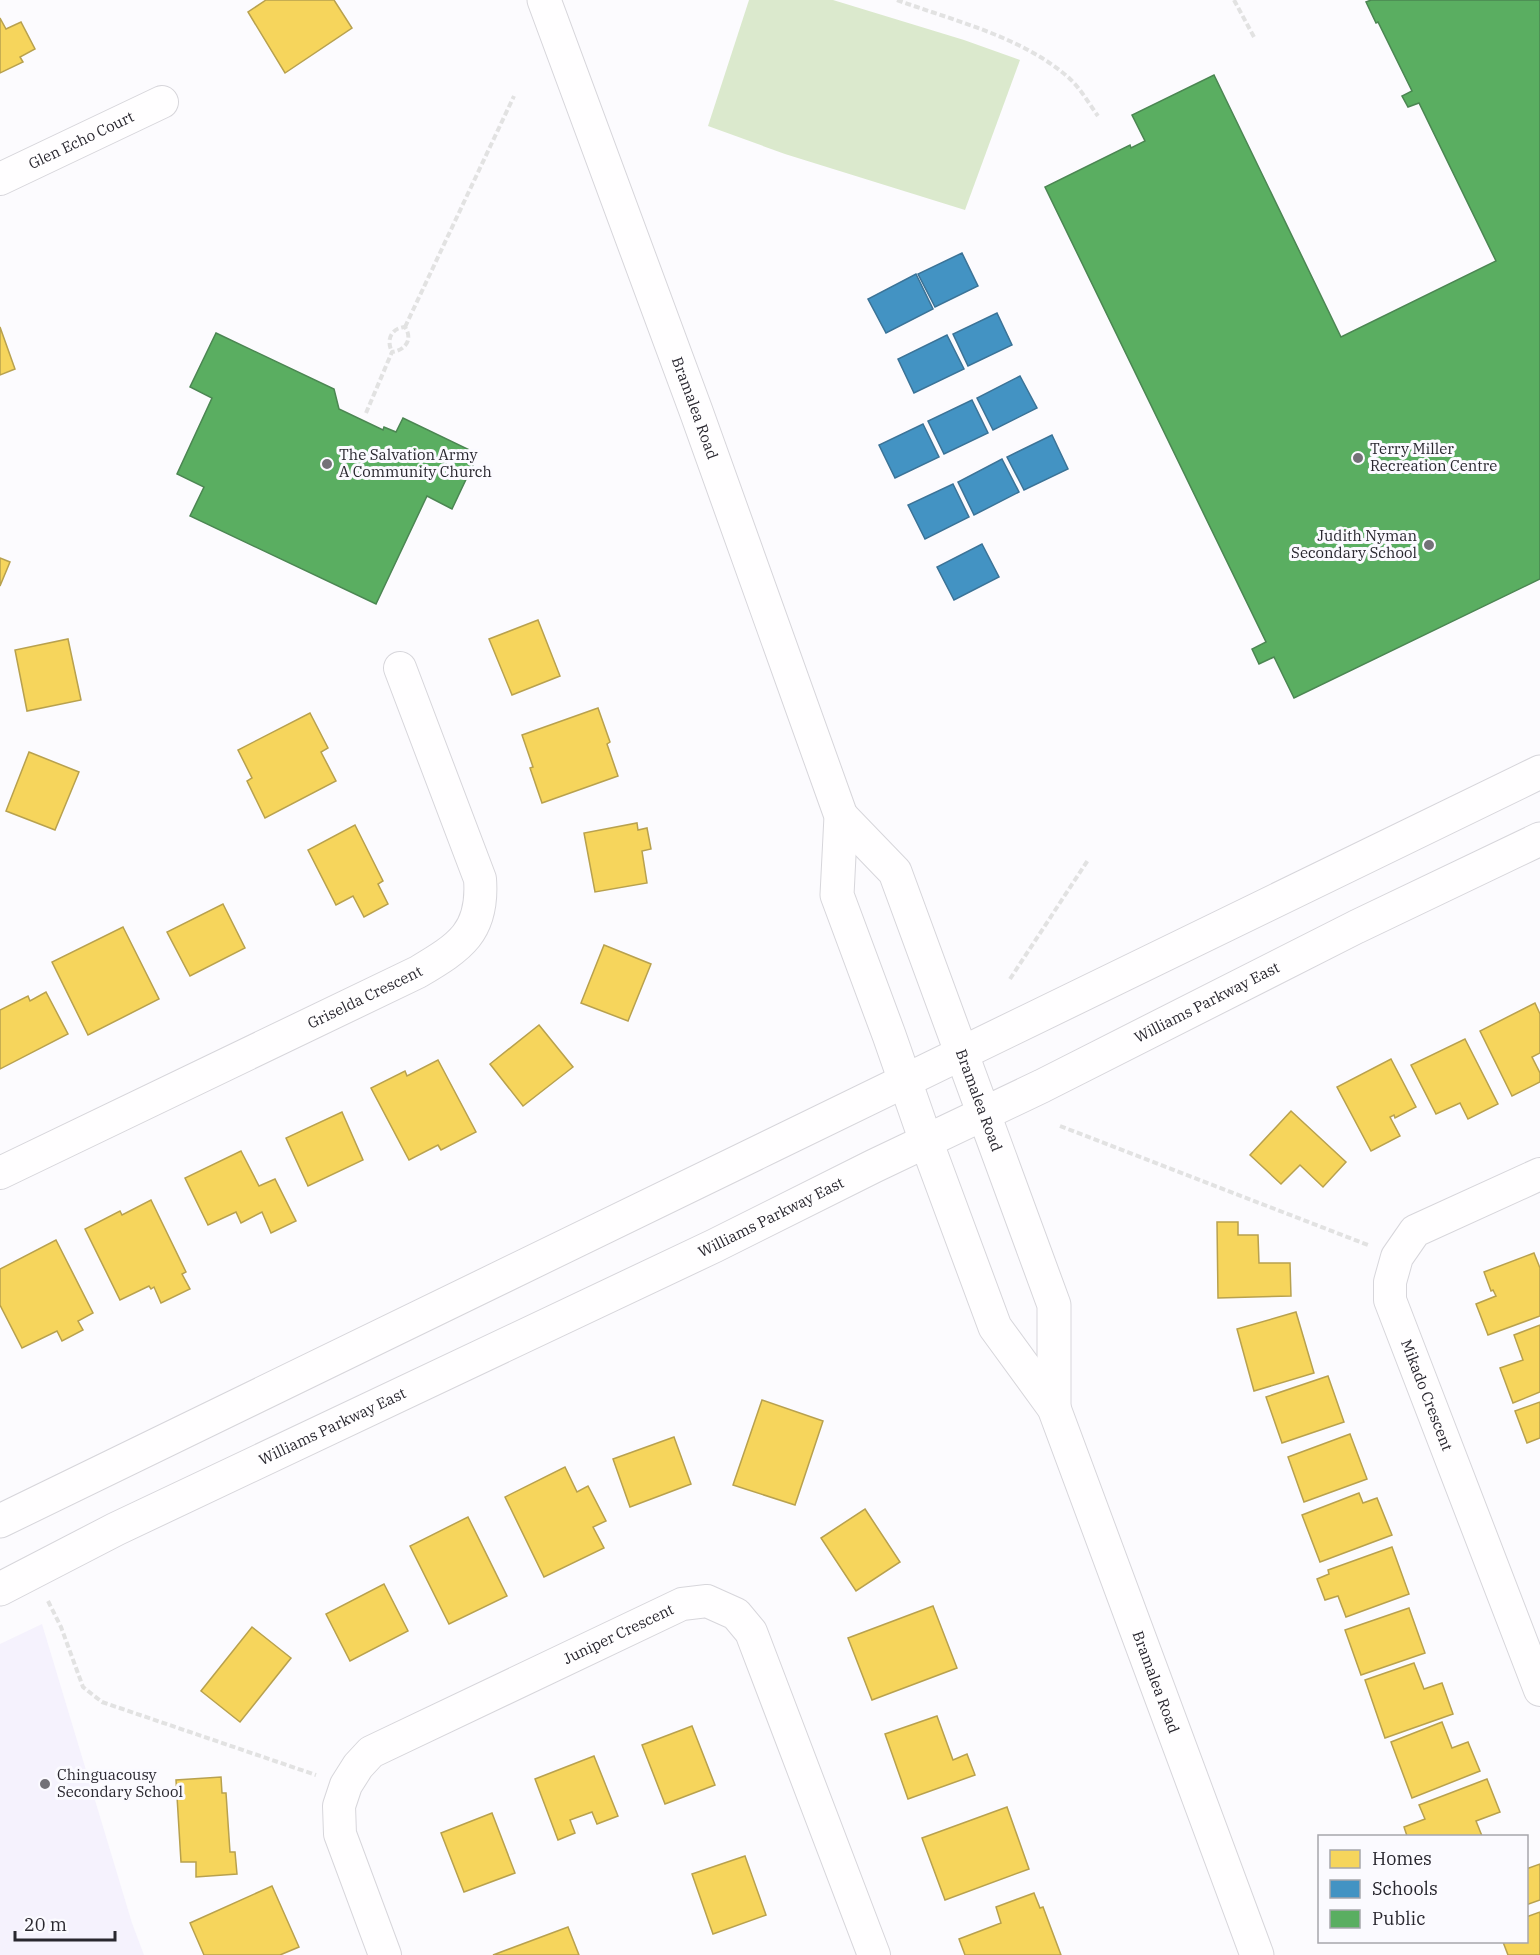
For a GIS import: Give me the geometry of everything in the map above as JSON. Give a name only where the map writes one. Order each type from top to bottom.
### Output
[{"type":"main road","name":"Bramalea Road","points":[[544,0],[842,816],[837,895],[926,1141],[995,1327],[1054,1408],[1257,1955]]},
{"type":"main road","points":[[0,1521],[1540,772]]},
{"type":"main road","name":"Bramalea Road","points":[[842,816],[895,872],[1054,1305],[1054,1408]]},
{"type":"main road","name":"Williams Parkway East","points":[[0,1589],[116,1529],[714,1246],[1356,927],[1540,839]]},
{"type":"street","name":"Glen Echo Court","points":[[0,179],[162,102]]},
{"type":"street","name":"Griselda Crescent","points":[[0,1173],[418,972],[454,951],[477,921],[482,900],[480,879],[400,668]]},
{"type":"street","name":"Mikado Crescent","points":[[1540,1174],[1415,1231],[1397,1257],[1390,1282],[1390,1300],[1540,1690]]},
{"type":"street","name":"Juniper Crescent","points":[[385,1955],[340,1834],[339,1806],[346,1785],[358,1766],[371,1752],[682,1604],[706,1601],[736,1614],[752,1632],[874,1955]]},
{"type":"path","points":[[897,0],[1019,44],[1039,54],[1072,80],[1098,116]]},
{"type":"path","points":[[1233,0],[1254,37]]},
{"type":"path","points":[[366,412],[392,352],[406,346],[409,336],[405,327],[514,96]]},
{"type":"path","points":[[392,352],[389,345],[392,334],[405,327]]},
{"type":"path","points":[[1010,979],[1088,860]]},
{"type":"path","points":[[1060,1126],[1397,1257]]},
{"type":"path","points":[[35,1572],[61,1627],[83,1687],[102,1702],[346,1785]]},
{"type":"shaded area","name":"Chinguacousy Secondary School","points":[[42,1624],[132,1923],[144,1955],[0,1955],[0,1644]]},
{"type":"green space","points":[[749,0],[833,0],[964,40],[1020,60],[965,210],[785,154],[708,126]]},
{"type":"building: Homes","points":[[266,0],[334,0],[352,28],[285,73],[248,12]]},
{"type":"building: Homes","points":[[0,18],[6,29],[21,22],[35,49],[20,57],[23,62],[0,73]]},
{"type":"building: Homes","points":[[0,327],[15,369],[0,375]]},
{"type":"building: Homes","points":[[0,558],[10,562],[0,586]]},
{"type":"building: Homes","points":[[538,620],[560,676],[512,695],[489,639]]},
{"type":"building: Homes","points":[[68,639],[81,700],[27,711],[15,650]]},
{"type":"building: Homes","points":[[598,708],[610,742],[607,744],[618,776],[542,803],[522,735]]},
{"type":"building: Homes","points":[[310,713],[328,748],[321,752],[336,781],[265,818],[247,781],[252,778],[238,750]]},
{"type":"building: Homes","points":[[29,752],[79,772],[55,830],[6,811]]},
{"type":"building: Homes","points":[[637,823],[638,830],[647,828],[651,849],[642,851],[647,883],[595,892],[584,833]]},
{"type":"building: Homes","points":[[355,825],[383,881],[378,884],[388,904],[364,917],[353,896],[336,905],[308,850]]},
{"type":"building: Homes","points":[[223,904],[245,948],[190,976],[167,932]]},
{"type":"building: Homes","points":[[123,927],[159,999],[88,1035],[52,962]]},
{"type":"building: Homes","points":[[604,945],[651,964],[628,1021],[581,1003]]},
{"type":"building: Homes","points":[[46,992],[68,1034],[0,1069],[0,1010],[28,996],[30,1001]]},
{"type":"building: Homes","points":[[1535,1003],[1540,1014],[1540,1053],[1532,1057],[1540,1073],[1540,1082],[1512,1096],[1480,1031]]},
{"type":"building: Homes","points":[[539,1025],[573,1067],[523,1106],[490,1064]]},
{"type":"building: Homes","points":[[1465,1039],[1498,1104],[1468,1119],[1460,1103],[1436,1114],[1411,1065]]},
{"type":"building: Homes","points":[[1391,1059],[1416,1107],[1395,1118],[1394,1115],[1390,1117],[1400,1136],[1371,1151],[1337,1087]]},
{"type":"building: Homes","points":[[438,1060],[476,1132],[441,1150],[438,1145],[409,1160],[371,1088],[405,1071],[407,1076]]},
{"type":"building: Homes","points":[[1291,1111],[1346,1162],[1323,1187],[1300,1165],[1281,1184],[1250,1155]]},
{"type":"building: Homes","points":[[342,1112],[363,1160],[308,1186],[286,1138]]},
{"type":"building: Homes","points":[[241,1151],[259,1186],[275,1179],[296,1221],[271,1233],[262,1212],[241,1223],[236,1212],[208,1225],[185,1178]]},
{"type":"building: Homes","points":[[151,1200],[186,1272],[182,1274],[190,1289],[161,1303],[154,1287],[151,1289],[149,1286],[120,1300],[85,1229],[120,1211],[122,1215]]},
{"type":"building: Homes","points":[[1217,1222],[1238,1222],[1238,1235],[1258,1235],[1259,1263],[1290,1263],[1291,1296],[1218,1298]]},
{"type":"building: Homes","points":[[56,1240],[93,1313],[78,1321],[83,1330],[62,1341],[57,1331],[22,1348],[0,1305],[0,1269]]},
{"type":"building: Homes","points":[[1534,1253],[1540,1268],[1540,1316],[1488,1335],[1476,1304],[1496,1296],[1493,1290],[1491,1291],[1484,1272]]},
{"type":"building: Homes","points":[[1296,1312],[1314,1373],[1254,1391],[1237,1329]]},
{"type":"building: Homes","points":[[1540,1325],[1540,1392],[1513,1403],[1500,1368],[1523,1360],[1514,1335]]},
{"type":"building: Homes","points":[[1328,1376],[1344,1422],[1282,1443],[1266,1397]]},
{"type":"building: Homes","points":[[762,1400],[823,1421],[795,1505],[733,1485]]},
{"type":"building: Homes","points":[[1540,1402],[1540,1438],[1527,1443],[1515,1411]]},
{"type":"building: Homes","points":[[1350,1434],[1367,1479],[1304,1502],[1288,1457]]},
{"type":"building: Homes","points":[[674,1437],[691,1484],[630,1507],[613,1459]]},
{"type":"building: Homes","points":[[565,1467],[577,1492],[588,1486],[606,1521],[593,1527],[604,1548],[544,1577],[505,1497]]},
{"type":"building: Homes","points":[[1359,1493],[1363,1503],[1377,1498],[1392,1535],[1320,1562],[1302,1515]]},
{"type":"building: Homes","points":[[865,1509],[900,1562],[856,1591],[821,1538]]},
{"type":"building: Homes","points":[[468,1517],[507,1596],[449,1624],[410,1546]]},
{"type":"building: Homes","points":[[1392,1547],[1409,1594],[1346,1617],[1338,1596],[1325,1600],[1317,1579],[1329,1574],[1328,1570]]},
{"type":"building: Homes","points":[[384,1584],[408,1631],[350,1661],[326,1614]]},
{"type":"building: Homes","points":[[933,1606],[957,1668],[872,1700],[848,1638]]},
{"type":"building: Homes","points":[[1409,1608],[1425,1653],[1361,1675],[1345,1630]]},
{"type":"building: Homes","points":[[252,1627],[291,1658],[240,1722],[201,1691]]},
{"type":"building: Homes","points":[[1414,1663],[1424,1689],[1442,1683],[1453,1714],[1385,1738],[1365,1680]]},
{"type":"building: Homes","points":[[937,1716],[953,1760],[967,1754],[975,1775],[908,1799],[885,1734]]},
{"type":"building: Homes","points":[[1442,1722],[1452,1748],[1468,1742],[1480,1771],[1412,1798],[1391,1742]]},
{"type":"building: Homes","points":[[692,1726],[715,1785],[665,1804],[642,1745]]},
{"type":"building: Homes","points":[[594,1756],[618,1816],[597,1824],[592,1812],[570,1820],[575,1833],[558,1840],[535,1779]]},
{"type":"building: Homes","points":[[221,1777],[222,1793],[226,1793],[230,1852],[235,1852],[237,1874],[196,1877],[196,1862],[181,1862],[176,1780]]},
{"type":"building: Homes","points":[[1487,1779],[1500,1812],[1476,1821],[1482,1835],[1407,1835],[1404,1827],[1425,1819],[1419,1805]]},
{"type":"building: Homes","points":[[1007,1807],[1029,1869],[945,1900],[922,1838]]},
{"type":"building: Homes","points":[[492,1813],[515,1873],[464,1892],[441,1833]]},
{"type":"building: Homes","points":[[745,1856],[766,1915],[713,1934],[692,1874]]},
{"type":"building: Homes","points":[[1540,1864],[1540,1900],[1528,1904],[1528,1868]]},
{"type":"building: Homes","points":[[272,1886],[299,1947],[280,1955],[204,1955],[190,1923]]},
{"type":"building: Homes","points":[[1034,1893],[1040,1908],[1043,1907],[1061,1955],[965,1955],[959,1939],[1001,1923],[996,1907]]},
{"type":"building: Homes","points":[[1540,1912],[1540,1955],[1508,1955],[1503,1943],[1528,1943],[1528,1916]]},
{"type":"building: Homes","points":[[568,1927],[579,1955],[493,1955]]},
{"type":"building: Schools","points":[[962,253],[978,286],[935,307],[918,274]]},
{"type":"building: Schools","points":[[916,274],[933,309],[886,333],[868,299]]},
{"type":"building: Schools","points":[[997,313],[1012,345],[968,366],[953,334]]},
{"type":"building: Schools","points":[[947,335],[964,369],[914,393],[898,359]]},
{"type":"building: Schools","points":[[1020,376],[1037,408],[993,430],[977,398]]},
{"type":"building: Schools","points":[[972,400],[988,433],[944,454],[928,421]]},
{"type":"building: Schools","points":[[923,424],[939,457],[895,478],[879,445]]},
{"type":"building: Schools","points":[[1052,435],[1068,469],[1024,490],[1007,457]]},
{"type":"building: Schools","points":[[1002,459],[1019,492],[974,515],[958,482]]},
{"type":"building: Schools","points":[[953,484],[969,517],[925,539],[908,505]]},
{"type":"building: Schools","points":[[982,544],[999,577],[954,600],[937,567]]},
{"type":"building: Public","name":"Terry Miller Recreation Centre","points":[[1371,0],[1540,0],[1540,579],[1294,698],[1274,657],[1259,664],[1252,649],[1266,642],[1045,187],[1130,145],[1131,148],[1145,141],[1132,115],[1214,75],[1341,337],[1496,261],[1419,103],[1408,107],[1402,96],[1412,91],[1366,2]]},
{"type":"building: Public","name":"The Salvation Army A Community Church","points":[[216,333],[334,389],[339,409],[383,430],[384,427],[396,432],[403,418],[478,454],[452,509],[427,496],[376,604],[190,516],[204,487],[177,474],[212,398],[190,387]]},
{"type":"place","name":"Terry Miller Recreation Centre","points":[[1358,458]]},
{"type":"place","name":"The Salvation Army A Community Church","points":[[327,464]]},
{"type":"place","name":"Judith Nyman Secondary School","points":[[1429,545]]},
{"type":"place","name":"Chinguacousy Secondary School","points":[[45,1784]]}]
